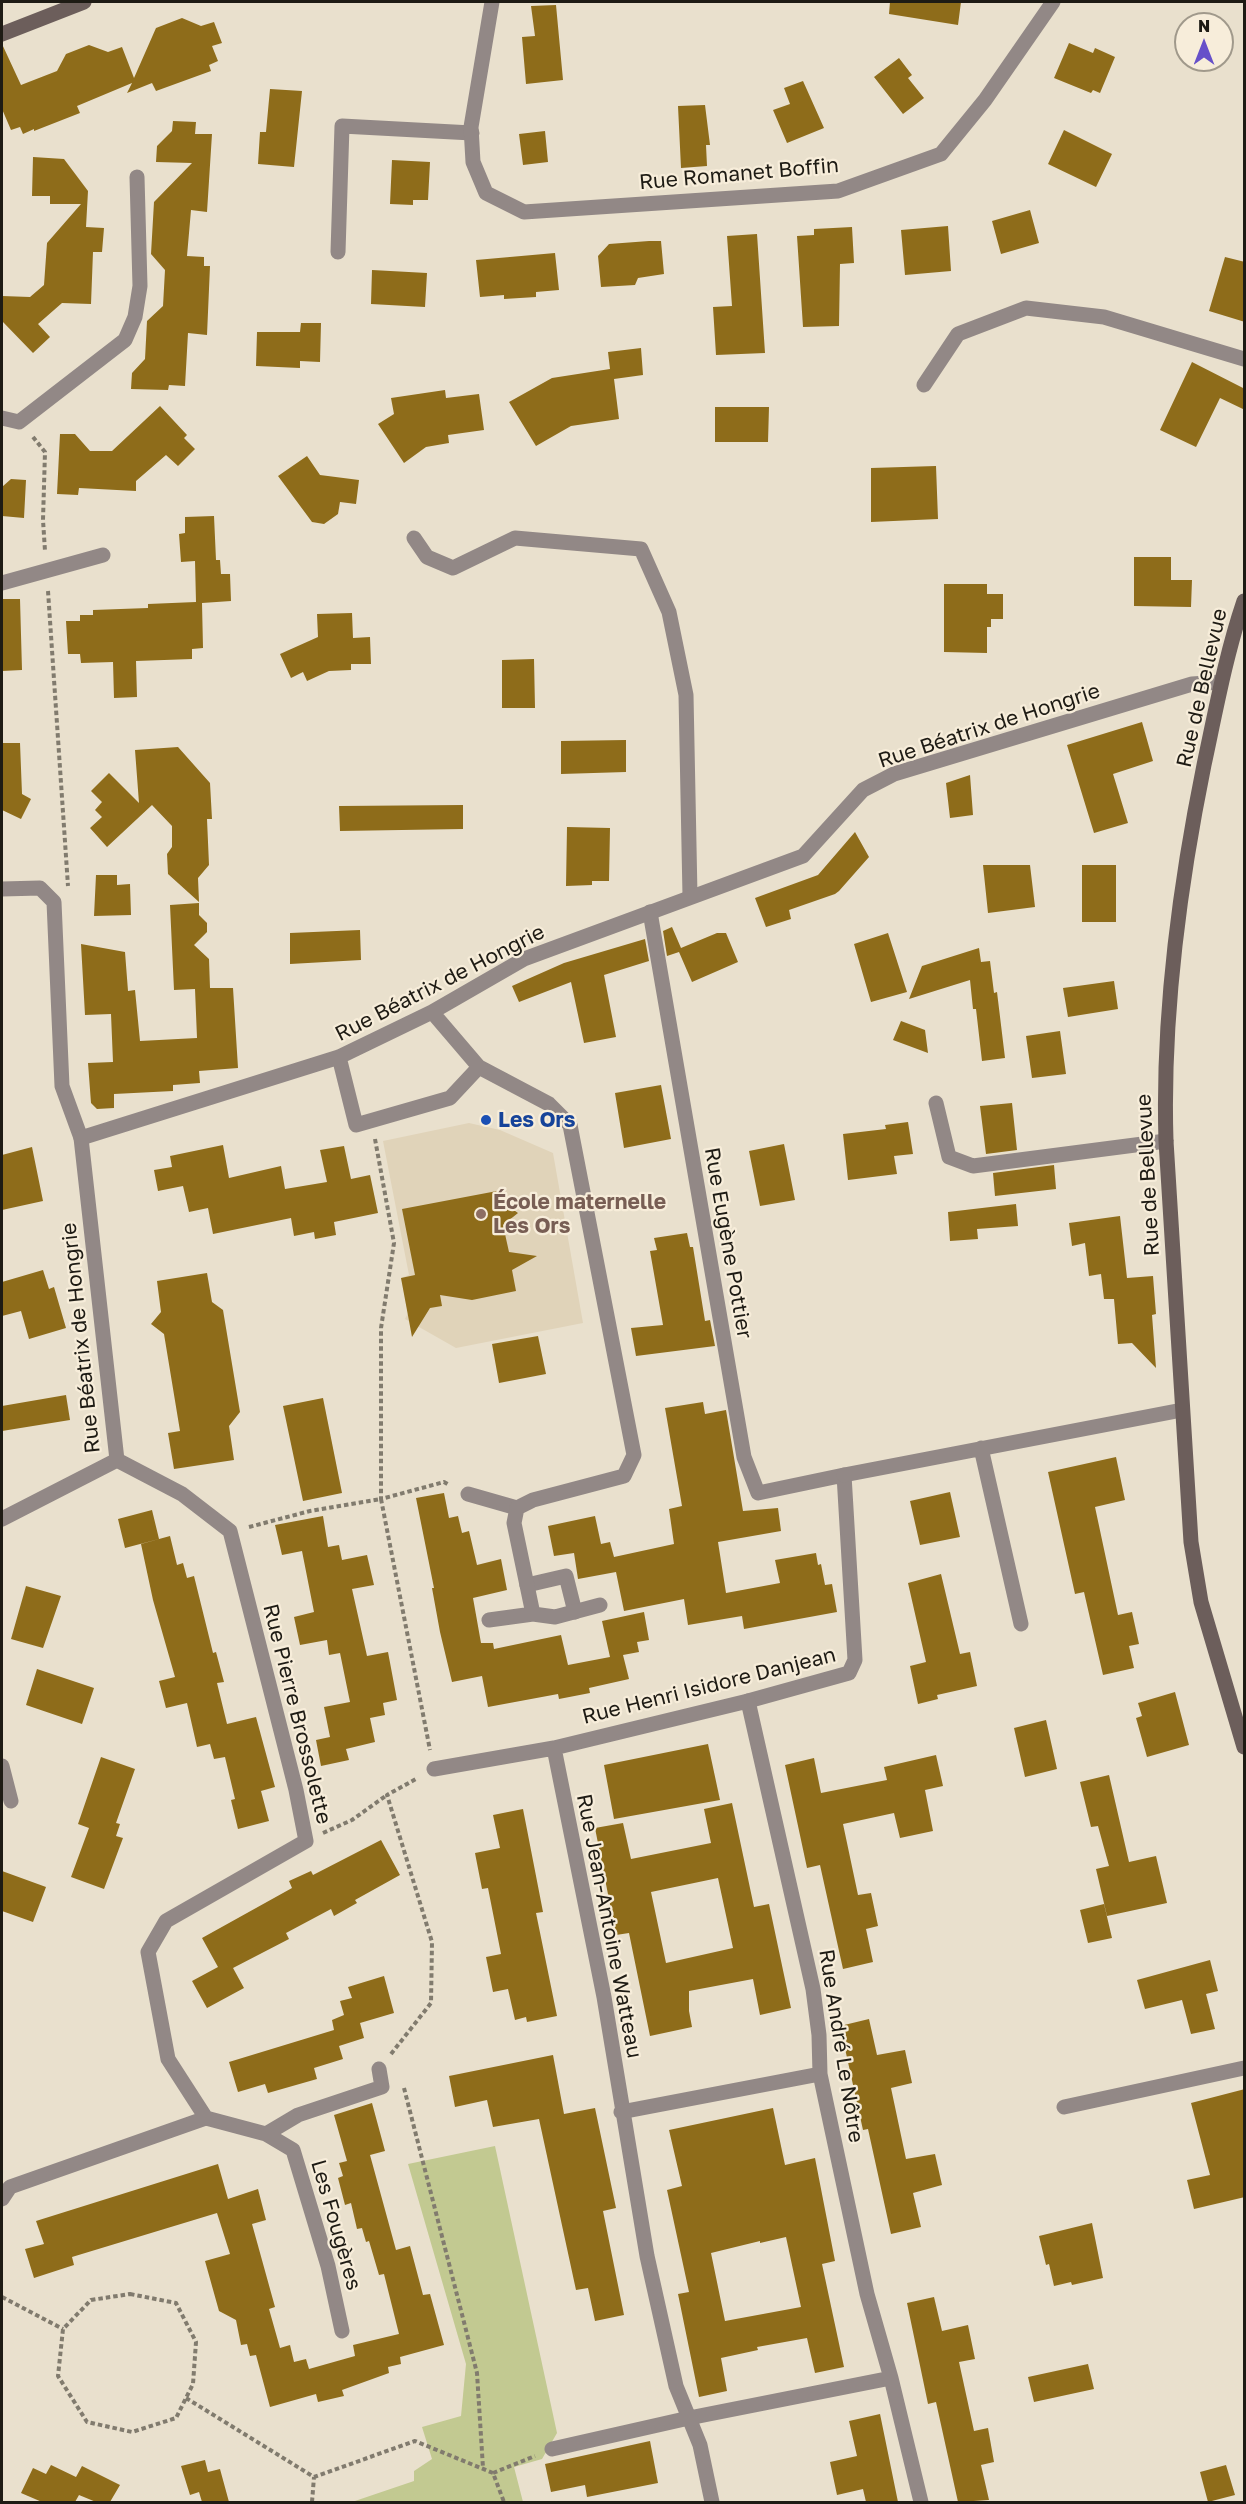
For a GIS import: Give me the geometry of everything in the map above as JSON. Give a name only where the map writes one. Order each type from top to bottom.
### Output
[{"type":"street","points":[[2,34],[84,2]]},
{"type":"street","name":"Rue Romanet Boffin","points":[[492,2],[472,133],[473,162],[486,193],[524,212],[838,191],[941,154],[985,100],[1053,2]]},
{"type":"street","points":[[338,252],[342,126],[472,133]]},
{"type":"street","points":[[2,418],[19,422],[125,340],[135,317],[140,286],[137,177]]},
{"type":"street","points":[[924,385],[958,334],[1026,308],[1104,317],[1245,359]]},
{"type":"street","points":[[414,538],[427,557],[453,568],[515,538],[641,549],[669,612],[686,695],[690,896]]},
{"type":"street","points":[[2,583],[103,555]]},
{"type":"street","name":"Rue de Bellevue","points":[[1245,601],[1221,682],[1191,831],[1173,970],[1164,1083],[1191,1542],[1201,1602],[1245,1747]]},
{"type":"street","name":"Rue Béatrix de Hongrie","points":[[2,1519],[117,1460],[81,1138],[339,1057],[432,1012],[524,959],[803,856],[863,790],[894,774],[1192,684],[1221,682]]},
{"type":"street","points":[[2,889],[40,888],[54,902],[62,1086],[81,1138]]},
{"type":"street","name":"Rue Eugène Pottier","points":[[650,912],[744,1457],[758,1493],[844,1475]]},
{"type":"street","points":[[432,1012],[479,1067],[549,1104],[570,1125],[634,1455],[624,1476],[533,1500],[517,1508],[468,1494]]},
{"type":"street","points":[[339,1057],[356,1125],[450,1098],[479,1067]]},
{"type":"street","points":[[936,1103],[950,1157],[973,1166],[1166,1141]]},
{"type":"street","points":[[844,1475],[1182,1410]]},
{"type":"street","points":[[981,1448],[1021,1624]]},
{"type":"street","points":[[117,1460],[182,1494],[230,1531]]},
{"type":"street","name":"Rue Henri Isidore Danjean","points":[[434,1770],[554,1748],[748,1701],[849,1673],[855,1660],[844,1475]]},
{"type":"street","points":[[517,1508],[514,1523],[533,1614]]},
{"type":"street","name":"Rue Pierre Brossolette","points":[[206,2118],[168,2058],[148,1952],[166,1921],[306,1841],[296,1790],[230,1531]]},
{"type":"street","points":[[527,1585],[566,1576],[575,1612]]},
{"type":"street","points":[[489,1620],[533,1614],[555,1617],[600,1605]]},
{"type":"street","name":"Rue André Le Nôtre","points":[[748,1701],[813,1989],[819,2035],[820,2074],[867,2294],[891,2378],[921,2502]]},
{"type":"street","name":"Rue Jean-Antoine Watteau","points":[[554,1748],[604,1997],[621,2112],[648,2256],[674,2375],[700,2445],[712,2502]]},
{"type":"street","points":[[2,1766],[11,1801]]},
{"type":"street","points":[[1064,2107],[1245,2068]]},
{"type":"street","points":[[266,2134],[298,2115],[382,2087],[379,2069]]},
{"type":"street","points":[[621,2112],[820,2074]]},
{"type":"street","points":[[2,2199],[10,2187],[206,2118]]},
{"type":"street","name":"Les Fougères","points":[[206,2118],[266,2134],[293,2150],[328,2266],[342,2331]]},
{"type":"street","points":[[552,2449],[689,2418],[891,2378]]},
{"type":"path","points":[[19,422],[45,452],[43,520],[68,890]]},
{"type":"path","points":[[306,1841],[352,1820],[387,1795],[434,1770],[381,1499],[381,1328],[394,1243],[372,1120]]},
{"type":"path","points":[[230,1531],[310,1511],[381,1499],[444,1482],[468,1494]]},
{"type":"path","points":[[379,2069],[432,2003],[432,1942],[387,1795]]},
{"type":"path","points":[[394,2050],[398,2061]]},
{"type":"path","points":[[403,2084],[477,2373],[483,2468]]},
{"type":"path","points":[[130,2294],[176,2303],[196,2342],[193,2384],[176,2418],[132,2432],[87,2422],[58,2376],[63,2329],[91,2300],[130,2294]]},
{"type":"path","points":[[2,2296],[63,2329]]},
{"type":"path","points":[[186,2398],[314,2477]]},
{"type":"path","points":[[314,2477],[415,2441],[493,2473],[504,2502]]},
{"type":"path","points":[[493,2473],[552,2449]]},
{"type":"path","points":[[312,2502],[314,2477]]},
{"type":"shaded area","name":"École maternelle Les Ors","points":[[469,1123],[500,1130],[553,1153],[583,1323],[456,1348],[405,1319],[408,1313],[401,1278],[409,1275],[383,1141]]},
{"type":"green space","points":[[495,2146],[557,2433],[542,2459],[514,2467],[523,2502],[352,2502],[414,2481],[414,2471],[432,2459],[422,2427],[461,2416],[466,2364],[408,2164]]},
{"type":"building","points":[[890,2],[961,2],[958,25],[889,14]]},
{"type":"building","points":[[556,5],[563,80],[526,84],[522,37],[535,36],[531,6]]},
{"type":"building","points":[[182,18],[201,26],[214,22],[222,43],[212,46],[218,61],[209,65],[211,71],[156,91],[152,83],[127,93],[132,83],[77,106],[80,113],[34,131],[34,129],[23,134],[20,127],[11,130],[2,109],[2,44],[21,85],[57,71],[66,54],[89,45],[108,52],[122,47],[134,78],[156,28]]},
{"type":"building","points":[[1069,43],[1093,53],[1095,48],[1115,57],[1100,93],[1093,90],[1091,93],[1054,78]]},
{"type":"building","points":[[899,58],[912,75],[908,78],[924,98],[903,114],[874,77]]},
{"type":"building","points":[[803,81],[824,128],[787,143],[773,110],[790,104],[784,88]]},
{"type":"building","points":[[270,89],[302,91],[294,167],[258,164],[260,132],[266,132]]},
{"type":"building","points":[[705,105],[710,145],[706,145],[707,166],[681,168],[678,106]]},
{"type":"building","points":[[173,121],[196,122],[195,134],[212,134],[207,212],[191,210],[187,256],[204,257],[204,266],[210,266],[207,335],[188,333],[185,386],[169,385],[168,390],[131,389],[132,373],[145,359],[147,321],[163,306],[165,270],[151,254],[154,202],[192,163],[156,162],[157,146],[172,131]]},
{"type":"building","points":[[1064,130],[1112,154],[1096,187],[1048,164]]},
{"type":"building","points":[[545,131],[548,162],[523,165],[519,134]]},
{"type":"building","points":[[33,157],[64,159],[88,191],[86,227],[104,228],[102,252],[93,252],[91,304],[62,303],[38,324],[50,337],[33,353],[2,321],[2,296],[30,297],[44,285],[47,243],[81,204],[50,204],[50,196],[32,196]]},
{"type":"building","points":[[392,160],[430,162],[428,200],[413,200],[413,205],[390,204]]},
{"type":"building","points":[[1030,210],[1039,243],[1001,254],[992,221]]},
{"type":"building","points":[[948,226],[951,271],[905,275],[901,230]]},
{"type":"building","points":[[852,227],[854,263],[840,264],[839,326],[803,327],[797,236],[814,235],[814,229]]},
{"type":"building","points":[[757,234],[765,353],[716,355],[713,307],[732,306],[727,236]]},
{"type":"building","points":[[661,241],[664,274],[638,278],[635,285],[601,287],[598,256],[609,244]]},
{"type":"building","points":[[555,253],[559,290],[536,292],[536,297],[504,299],[504,295],[480,297],[476,260]]},
{"type":"building","points":[[1225,257],[1245,262],[1245,322],[1209,311]]},
{"type":"building","points":[[372,270],[427,273],[425,307],[371,304]]},
{"type":"building","points":[[301,323],[321,323],[320,362],[300,361],[300,368],[256,366],[257,332],[300,332]]},
{"type":"building","points":[[641,348],[643,375],[614,379],[619,419],[571,426],[536,446],[509,402],[552,378],[610,369],[608,352]]},
{"type":"building","points":[[1192,362],[1245,389],[1245,410],[1220,398],[1196,447],[1160,430]]},
{"type":"building","points":[[445,390],[446,398],[479,394],[484,430],[448,435],[449,443],[426,447],[404,463],[378,424],[394,414],[391,398]]},
{"type":"building","points":[[160,406],[187,435],[184,438],[195,449],[178,466],[166,455],[136,481],[136,491],[79,488],[78,495],[57,494],[60,434],[75,434],[90,451],[112,451]]},
{"type":"building","points":[[715,407],[769,407],[768,442],[715,442]]},
{"type":"building","points":[[307,456],[320,475],[359,480],[356,504],[340,502],[338,514],[324,524],[312,522],[278,476]]},
{"type":"building","points":[[936,466],[938,519],[871,522],[871,468]]},
{"type":"building","points":[[11,479],[26,480],[24,518],[2,516],[2,487]]},
{"type":"building","points":[[214,516],[216,560],[220,560],[221,574],[230,574],[231,601],[202,603],[203,648],[192,649],[192,659],[136,661],[137,697],[114,698],[113,662],[81,663],[80,654],[68,654],[66,621],[80,621],[80,615],[93,615],[93,610],[148,608],[148,604],[196,602],[195,561],[181,562],[179,534],[185,533],[185,517]]},
{"type":"building","points":[[1134,557],[1171,557],[1171,580],[1192,580],[1191,607],[1134,606]]},
{"type":"building","points":[[944,584],[987,584],[987,594],[1003,594],[1003,619],[991,619],[991,627],[987,627],[987,653],[944,652]]},
{"type":"building","points":[[2,599],[20,599],[22,670],[2,671]]},
{"type":"building","points":[[352,613],[353,638],[370,637],[371,664],[351,664],[351,670],[329,671],[307,681],[303,672],[291,678],[280,654],[318,637],[317,614]]},
{"type":"building","points":[[534,659],[535,708],[502,708],[502,660]]},
{"type":"building","points":[[1142,722],[1153,761],[1113,774],[1128,823],[1094,833],[1067,745]]},
{"type":"building","points":[[626,740],[626,772],[561,774],[561,741]]},
{"type":"building","points":[[2,743],[20,743],[22,794],[31,799],[21,819],[2,810]]},
{"type":"building","points":[[178,747],[210,783],[212,819],[207,819],[209,865],[198,878],[199,902],[168,874],[167,854],[172,847],[172,826],[152,805],[107,847],[90,828],[102,817],[95,810],[102,802],[91,791],[109,773],[139,803],[135,750]]},
{"type":"building","points":[[970,775],[973,815],[950,818],[946,783]]},
{"type":"building","points":[[463,805],[463,829],[340,831],[339,806]]},
{"type":"building","points":[[567,827],[610,828],[609,881],[592,881],[592,885],[566,886]]},
{"type":"building","points":[[855,832],[869,857],[839,891],[789,910],[791,919],[766,927],[755,898],[818,875]]},
{"type":"building","points":[[983,865],[1030,865],[1035,907],[988,913]]},
{"type":"building","points":[[1082,865],[1116,865],[1116,922],[1082,922]]},
{"type":"building","points":[[96,875],[117,875],[117,885],[130,884],[131,915],[94,916]]},
{"type":"building","points":[[199,903],[199,915],[207,923],[207,932],[194,945],[209,959],[210,988],[233,988],[238,1068],[199,1071],[200,1083],[173,1085],[173,1091],[114,1094],[114,1108],[97,1109],[91,1103],[88,1063],[113,1062],[111,1014],[85,1015],[81,944],[125,952],[128,991],[135,990],[140,1041],[197,1038],[195,989],[174,990],[170,905]]},
{"type":"building","points":[[672,927],[681,948],[717,933],[726,933],[738,962],[692,982],[679,952],[667,956],[663,931]]},
{"type":"building","points":[[360,930],[361,960],[290,964],[290,933]]},
{"type":"building","points":[[888,933],[907,992],[871,1002],[854,944]]},
{"type":"building","points":[[645,939],[649,961],[604,975],[616,1037],[584,1043],[571,982],[519,1002],[512,986],[564,963]]},
{"type":"building","points":[[979,948],[981,962],[990,961],[994,993],[997,992],[1005,1058],[982,1061],[970,980],[909,999],[922,966]]},
{"type":"building","points":[[1114,981],[1118,1009],[1068,1017],[1063,988]]},
{"type":"building","points":[[901,1021],[925,1030],[928,1053],[893,1040]]},
{"type":"building","points":[[1060,1031],[1066,1074],[1032,1078],[1026,1036]]},
{"type":"building","points":[[661,1085],[671,1139],[624,1148],[615,1093]]},
{"type":"building","points":[[1012,1103],[1017,1150],[986,1154],[980,1106]]},
{"type":"building","points":[[908,1122],[913,1154],[894,1156],[897,1174],[848,1180],[843,1134],[886,1129],[885,1125]]},
{"type":"building","points":[[784,1144],[795,1200],[760,1206],[749,1151]]},
{"type":"building","points":[[223,1145],[229,1178],[281,1166],[285,1189],[327,1182],[320,1150],[344,1146],[351,1179],[370,1175],[378,1213],[334,1222],[336,1235],[315,1239],[314,1232],[294,1236],[291,1218],[213,1234],[208,1208],[189,1212],[183,1186],[158,1191],[154,1170],[172,1167],[170,1156]]},
{"type":"building","points":[[32,1147],[43,1201],[2,1210],[2,1155]]},
{"type":"building","points":[[1054,1165],[1056,1189],[995,1196],[993,1173]]},
{"type":"building","points":[[497,1191],[498,1199],[518,1213],[503,1225],[509,1252],[537,1256],[512,1270],[516,1291],[472,1300],[440,1295],[442,1306],[430,1308],[412,1337],[401,1278],[415,1275],[402,1209]]},
{"type":"building","points":[[1016,1204],[1018,1226],[977,1229],[978,1239],[950,1241],[948,1212]]},
{"type":"building","points":[[1120,1216],[1127,1278],[1153,1276],[1156,1314],[1152,1315],[1156,1368],[1132,1343],[1118,1344],[1114,1299],[1104,1299],[1101,1274],[1089,1276],[1085,1243],[1072,1246],[1069,1223]]},
{"type":"building","points":[[687,1233],[690,1247],[693,1247],[705,1321],[710,1320],[715,1346],[636,1356],[631,1328],[663,1325],[650,1251],[657,1250],[654,1238]]},
{"type":"building","points":[[43,1270],[49,1289],[54,1287],[66,1328],[29,1339],[21,1311],[2,1316],[2,1282]]},
{"type":"building","points":[[207,1273],[212,1302],[223,1310],[240,1412],[229,1426],[234,1460],[174,1469],[168,1433],[180,1431],[164,1334],[151,1324],[161,1312],[157,1281]]},
{"type":"building","points":[[538,1336],[546,1374],[499,1383],[492,1344]]},
{"type":"building","points":[[66,1395],[70,1420],[2,1431],[2,1406]]},
{"type":"building","points":[[323,1398],[342,1493],[303,1501],[283,1406]]},
{"type":"building","points":[[703,1402],[705,1414],[726,1410],[743,1511],[778,1508],[781,1531],[718,1542],[726,1593],[780,1583],[775,1560],[816,1553],[818,1565],[821,1564],[825,1585],[832,1584],[837,1612],[744,1629],[742,1616],[688,1625],[684,1599],[624,1611],[616,1572],[578,1579],[574,1553],[554,1556],[548,1526],[595,1516],[601,1544],[610,1542],[614,1557],[674,1544],[669,1509],[682,1506],[665,1408]]},
{"type":"building","points":[[1116,1457],[1125,1500],[1095,1507],[1118,1615],[1132,1612],[1139,1644],[1129,1646],[1134,1668],[1103,1675],[1084,1592],[1075,1594],[1048,1472]]},
{"type":"building","points":[[950,1492],[960,1537],[920,1545],[910,1501]]},
{"type":"building","points":[[444,1493],[449,1518],[458,1516],[462,1533],[469,1531],[477,1565],[501,1559],[507,1590],[473,1598],[481,1643],[493,1643],[494,1649],[561,1635],[568,1665],[610,1657],[602,1621],[644,1612],[649,1640],[637,1642],[639,1652],[623,1655],[629,1679],[589,1688],[590,1693],[559,1699],[558,1694],[488,1707],[482,1676],[452,1682],[440,1632],[432,1588],[434,1588],[416,1498]]},
{"type":"building","points":[[152,1510],[159,1539],[125,1548],[118,1519]]},
{"type":"building","points":[[323,1516],[328,1547],[339,1545],[342,1560],[367,1555],[374,1585],[352,1589],[367,1656],[388,1652],[397,1700],[383,1703],[385,1715],[370,1718],[375,1742],[346,1749],[349,1760],[321,1766],[316,1740],[330,1737],[324,1707],[350,1702],[340,1653],[329,1655],[327,1640],[300,1645],[294,1617],[314,1612],[302,1551],[282,1555],[275,1525]]},
{"type":"building","points":[[170,1536],[177,1565],[183,1563],[187,1578],[194,1576],[213,1653],[216,1652],[224,1682],[217,1683],[227,1724],[256,1717],[275,1787],[261,1791],[269,1821],[238,1829],[231,1800],[235,1799],[225,1757],[214,1759],[210,1744],[197,1747],[187,1703],[166,1708],[159,1681],[175,1677],[153,1600],[141,1544]]},
{"type":"building","points":[[941,1574],[960,1654],[970,1652],[977,1686],[937,1695],[938,1699],[918,1704],[910,1666],[926,1662],[908,1583]]},
{"type":"building","points":[[26,1586],[61,1596],[43,1648],[11,1639]]},
{"type":"building","points":[[37,1669],[94,1688],[82,1724],[26,1705]]},
{"type":"building","points":[[1175,1692],[1189,1745],[1147,1757],[1136,1718],[1142,1716],[1138,1703]]},
{"type":"building","points":[[1046,1720],[1057,1769],[1025,1777],[1014,1728]]},
{"type":"building","points":[[708,1744],[720,1800],[614,1819],[604,1765]]},
{"type":"building","points":[[936,1755],[943,1786],[925,1790],[933,1831],[900,1838],[894,1813],[843,1824],[858,1895],[871,1893],[878,1926],[866,1929],[873,1962],[843,1969],[820,1865],[807,1868],[785,1765],[814,1758],[821,1793],[887,1780],[884,1767]]},
{"type":"building","points":[[101,1757],[135,1769],[116,1823],[120,1824],[116,1836],[123,1838],[104,1889],[71,1877],[89,1828],[78,1824]]},
{"type":"building","points":[[1109,1775],[1129,1862],[1156,1856],[1167,1903],[1107,1916],[1096,1869],[1109,1866],[1098,1826],[1091,1827],[1080,1782]]},
{"type":"building","points":[[732,1803],[754,1907],[769,1904],[791,2008],[760,2015],[753,1979],[689,1991],[692,2027],[650,2036],[629,1933],[616,1935],[595,1828],[623,1823],[631,1859],[711,1843],[704,1809]],"holes":[[[718,1878],[733,1948],[666,1963],[651,1892]]]},
{"type":"building","points":[[523,1809],[543,1912],[536,1913],[557,2016],[527,2022],[526,2017],[515,2020],[508,1989],[493,1992],[486,1957],[501,1954],[488,1888],[482,1889],[475,1853],[500,1848],[493,1815]]},
{"type":"building","points":[[381,1840],[400,1875],[355,1900],[357,1903],[334,1916],[331,1909],[286,1933],[289,1939],[233,1968],[244,1988],[207,2008],[192,1981],[218,1967],[202,1938],[292,1888],[289,1881],[311,1871],[313,1875]]},
{"type":"building","points":[[2,1871],[46,1887],[33,1922],[2,1911]]},
{"type":"building","points":[[1104,1904],[1112,1938],[1088,1943],[1080,1910]]},
{"type":"building","points":[[1210,1960],[1218,1991],[1206,1994],[1215,2029],[1191,2034],[1182,2000],[1145,2009],[1137,1980]]},
{"type":"building","points":[[384,1976],[394,2013],[360,2023],[364,2038],[339,2046],[343,2059],[314,2068],[317,2079],[268,2093],[265,2084],[238,2092],[229,2062],[334,2030],[332,2020],[344,2015],[340,2001],[352,1998],[348,1987]]},
{"type":"building","points":[[869,2019],[877,2055],[905,2050],[912,2083],[891,2088],[906,2159],[935,2154],[942,2185],[913,2193],[921,2227],[891,2234],[868,2129],[863,2130],[840,2026]]},
{"type":"building","points":[[553,2055],[564,2114],[595,2108],[616,2208],[603,2211],[624,2315],[595,2321],[588,2288],[576,2290],[539,2119],[493,2127],[487,2100],[455,2107],[449,2076]]},
{"type":"building","points":[[1245,2089],[1245,2197],[1194,2209],[1187,2180],[1210,2175],[1191,2103]]},
{"type":"building","points":[[372,2103],[385,2151],[370,2155],[396,2250],[410,2246],[423,2295],[430,2294],[444,2345],[400,2357],[401,2364],[388,2367],[389,2373],[342,2390],[344,2396],[318,2402],[316,2394],[270,2407],[256,2355],[250,2356],[247,2344],[241,2345],[236,2320],[219,2311],[205,2261],[230,2254],[217,2213],[72,2257],[74,2265],[34,2278],[25,2249],[44,2244],[36,2221],[218,2164],[228,2199],[258,2189],[266,2220],[252,2224],[275,2307],[269,2309],[280,2348],[290,2345],[294,2362],[306,2359],[309,2369],[355,2356],[353,2345],[399,2334],[384,2274],[379,2275],[369,2241],[366,2242],[362,2228],[357,2229],[351,2203],[345,2205],[338,2178],[343,2176],[339,2163],[347,2161],[334,2115]]},
{"type":"building","points":[[773,2108],[785,2165],[815,2158],[835,2261],[822,2264],[844,2367],[815,2373],[807,2338],[757,2347],[758,2350],[721,2358],[727,2391],[699,2397],[678,2294],[689,2292],[667,2190],[682,2186],[669,2130]],"holes":[[[786,2237],[801,2307],[725,2321],[711,2253]]]},
{"type":"building","points":[[1092,2223],[1103,2278],[1072,2285],[1071,2282],[1054,2286],[1039,2236]]},
{"type":"building","points":[[934,2297],[942,2331],[968,2325],[975,2359],[959,2362],[974,2431],[988,2428],[994,2462],[981,2465],[989,2500],[958,2502],[936,2402],[928,2404],[907,2303]]},
{"type":"building","points":[[1088,2364],[1094,2389],[1034,2402],[1028,2377]]},
{"type":"building","points":[[880,2414],[898,2502],[866,2502],[863,2489],[837,2495],[830,2462],[857,2456],[849,2421]]},
{"type":"building","points":[[650,2441],[658,2483],[587,2497],[585,2485],[551,2492],[545,2464]]},
{"type":"building","points":[[205,2460],[208,2472],[220,2469],[229,2502],[202,2502],[199,2492],[190,2495],[181,2466]]},
{"type":"building","points":[[51,2465],[76,2477],[82,2466],[120,2485],[110,2502],[96,2502],[79,2495],[75,2502],[42,2502],[21,2493],[33,2468],[46,2474]]},
{"type":"building","points":[[1226,2465],[1235,2495],[1208,2502],[1200,2472]]},
{"type":"place","name":"Les Ors","points":[[486,1120]]},
{"type":"place","name":"École maternelle Les Ors","points":[[481,1214]]}]
